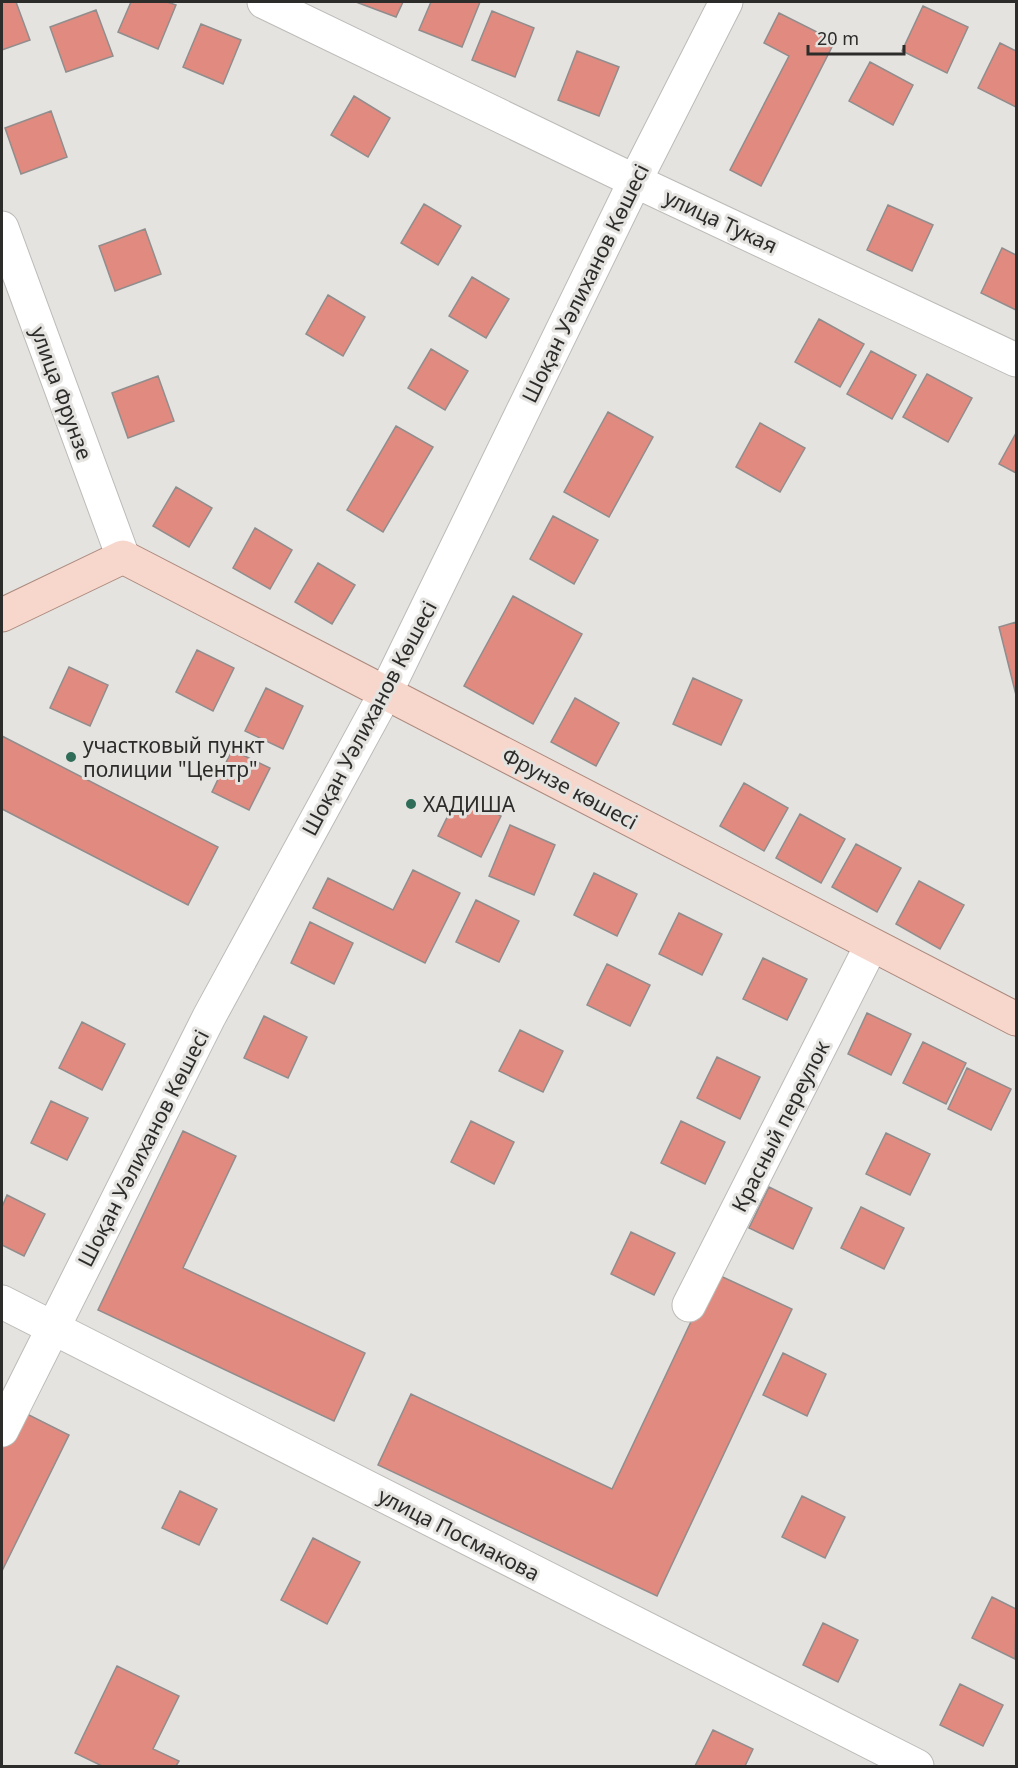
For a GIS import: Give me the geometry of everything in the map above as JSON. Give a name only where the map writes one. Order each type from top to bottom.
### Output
[{"type":"main road","name":"Фрунзе көшесі","points":[[123,557],[871,946],[1017,1019]]},
{"type":"main road","points":[[2,615],[123,557]]},
{"type":"street","name":"улица Тукая","points":[[264,2],[635,181],[1017,360]]},
{"type":"street","name":"Шоқан Уәлиханов Көшесі","points":[[2,1430],[209,1017],[386,692],[635,181],[726,2]]},
{"type":"street","name":"улица Фрунзе","points":[[2,228],[12,290],[123,557]]},
{"type":"street","name":"Красный переулок","points":[[689,1305],[871,946]]},
{"type":"street","name":"улица Посмакова","points":[[2,1302],[917,1767]]},
{"type":"building","points":[[2,2],[16,2],[30,40],[2,50]]},
{"type":"building","points":[[131,2],[167,2],[176,5],[158,49],[118,32]]},
{"type":"building","points":[[356,2],[403,2],[396,17]]},
{"type":"building","points":[[431,2],[480,2],[462,47],[419,30]]},
{"type":"building","points":[[923,6],[968,27],[947,73],[902,51]]},
{"type":"building","points":[[96,10],[113,56],[66,72],[50,27]]},
{"type":"building","points":[[492,11],[534,28],[515,77],[472,60]]},
{"type":"building","points":[[779,13],[835,41],[761,186],[730,170],[789,56],[764,43]]},
{"type":"building","points":[[201,24],[241,40],[223,84],[183,67]]},
{"type":"building","points":[[1000,43],[1016,51],[1016,107],[978,88]]},
{"type":"building","points":[[577,51],[619,67],[599,116],[558,100]]},
{"type":"building","points":[[870,62],[913,85],[893,125],[849,101]]},
{"type":"building","points":[[354,96],[390,118],[368,157],[331,135]]},
{"type":"building","points":[[51,111],[67,157],[21,174],[5,128]]},
{"type":"building","points":[[424,204],[461,226],[438,265],[401,243]]},
{"type":"building","points":[[888,205],[933,225],[912,271],[867,250]]},
{"type":"building","points":[[145,229],[161,274],[115,291],[99,246]]},
{"type":"building","points":[[1002,248],[1016,255],[1016,310],[981,293]]},
{"type":"building","points":[[472,277],[509,299],[486,338],[449,316]]},
{"type":"building","points":[[328,295],[365,317],[343,356],[306,334]]},
{"type":"building","points":[[819,319],[864,344],[840,387],[795,362]]},
{"type":"building","points":[[431,349],[468,371],[445,410],[408,388]]},
{"type":"building","points":[[871,351],[916,375],[892,419],[847,394]]},
{"type":"building","points":[[927,374],[972,398],[948,442],[903,417]]},
{"type":"building","points":[[158,376],[174,421],[128,438],[112,393]]},
{"type":"building","points":[[608,412],[653,437],[609,517],[564,492]]},
{"type":"building","points":[[760,423],[805,448],[780,492],[736,467]]},
{"type":"building","points":[[396,426],[433,447],[383,532],[347,510]]},
{"type":"building","points":[[1016,433],[1016,473],[999,464]]},
{"type":"building","points":[[176,487],[212,508],[189,547],[153,526]]},
{"type":"building","points":[[553,516],[598,540],[574,584],[530,559]]},
{"type":"building","points":[[255,528],[292,550],[270,589],[233,568]]},
{"type":"building","points":[[318,563],[355,585],[332,624],[295,602]]},
{"type":"building","points":[[513,596],[582,634],[533,724],[464,686]]},
{"type":"building","points":[[1016,622],[1016,695],[999,627]]},
{"type":"building","points":[[197,650],[234,668],[213,711],[176,692]]},
{"type":"building","points":[[69,667],[108,685],[90,726],[50,708]]},
{"type":"building","points":[[693,678],[742,700],[721,745],[673,724]]},
{"type":"building","points":[[266,688],[303,706],[283,749],[245,731]]},
{"type":"building","points":[[575,698],[619,723],[596,766],[551,742]]},
{"type":"building","points":[[2,736],[218,847],[188,905],[2,809]]},
{"type":"building","points":[[232,750],[270,768],[249,810],[212,792]]},
{"type":"building","points":[[744,783],[788,808],[764,851],[720,826]]},
{"type":"building","points":[[458,795],[501,816],[481,857],[438,836]]},
{"type":"building","points":[[800,814],[845,839],[821,883],[776,858]]},
{"type":"building","points":[[510,825],[555,845],[534,895],[489,876]]},
{"type":"building","points":[[856,844],[901,868],[877,912],[832,887]]},
{"type":"building","points":[[413,870],[460,893],[425,963],[313,908],[328,878],[393,910]]},
{"type":"building","points":[[594,873],[637,894],[617,936],[574,915]]},
{"type":"building","points":[[919,881],[964,905],[940,949],[896,924]]},
{"type":"building","points":[[476,900],[519,921],[499,962],[456,942]]},
{"type":"building","points":[[679,913],[722,934],[702,975],[659,954]]},
{"type":"building","points":[[310,922],[353,943],[334,984],[291,963]]},
{"type":"building","points":[[763,958],[807,979],[787,1020],[743,999]]},
{"type":"building","points":[[607,964],[650,985],[630,1026],[587,1005]]},
{"type":"building","points":[[867,1013],[911,1034],[891,1075],[848,1054]]},
{"type":"building","points":[[264,1016],[307,1037],[288,1078],[244,1058]]},
{"type":"building","points":[[82,1022],[125,1044],[102,1090],[59,1068]]},
{"type":"building","points":[[520,1030],[563,1051],[543,1092],[499,1071]]},
{"type":"building","points":[[923,1042],[966,1063],[946,1104],[903,1083]]},
{"type":"building","points":[[717,1057],[760,1077],[740,1119],[697,1098]]},
{"type":"building","points":[[967,1068],[1011,1089],[991,1130],[948,1109]]},
{"type":"building","points":[[51,1101],[88,1118],[67,1160],[31,1143]]},
{"type":"building","points":[[471,1121],[514,1142],[494,1184],[451,1162]]},
{"type":"building","points":[[681,1121],[725,1142],[705,1184],[661,1163]]},
{"type":"building","points":[[183,1131],[236,1156],[183,1268],[365,1353],[334,1421],[98,1310]]},
{"type":"building","points":[[886,1133],[930,1154],[910,1195],[866,1174]]},
{"type":"building","points":[[769,1187],[812,1208],[793,1249],[749,1228]]},
{"type":"building","points":[[7,1195],[45,1214],[24,1256],[2,1245],[2,1207]]},
{"type":"building","points":[[861,1207],[904,1228],[884,1269],[841,1248]]},
{"type":"building","points":[[631,1232],[675,1253],[654,1295],[611,1274]]},
{"type":"building","points":[[714,1273],[792,1309],[657,1596],[378,1465],[411,1394],[612,1489]]},
{"type":"building","points":[[783,1353],[826,1374],[807,1416],[763,1395]]},
{"type":"building","points":[[15,1408],[69,1435],[2,1571],[2,1436]]},
{"type":"building","points":[[180,1491],[217,1509],[199,1545],[162,1528]]},
{"type":"building","points":[[802,1496],[845,1517],[825,1558],[782,1537]]},
{"type":"building","points":[[313,1538],[360,1562],[327,1624],[281,1600]]},
{"type":"building","points":[[992,1597],[1016,1609],[1015,1659],[972,1638]]},
{"type":"building","points":[[823,1623],[858,1640],[838,1682],[803,1665]]},
{"type":"building","points":[[117,1666],[179,1696],[153,1749],[179,1761],[176,1766],[102,1766],[75,1753]]},
{"type":"building","points":[[960,1684],[1003,1705],[983,1746],[940,1725]]},
{"type":"building","points":[[713,1730],[753,1749],[745,1766],[695,1766]]},
{"type":"place","name":"участковый пункт полиции \"Центр\"","points":[[71,757]]},
{"type":"place","name":"ХАДИША","points":[[411,804]]}]
